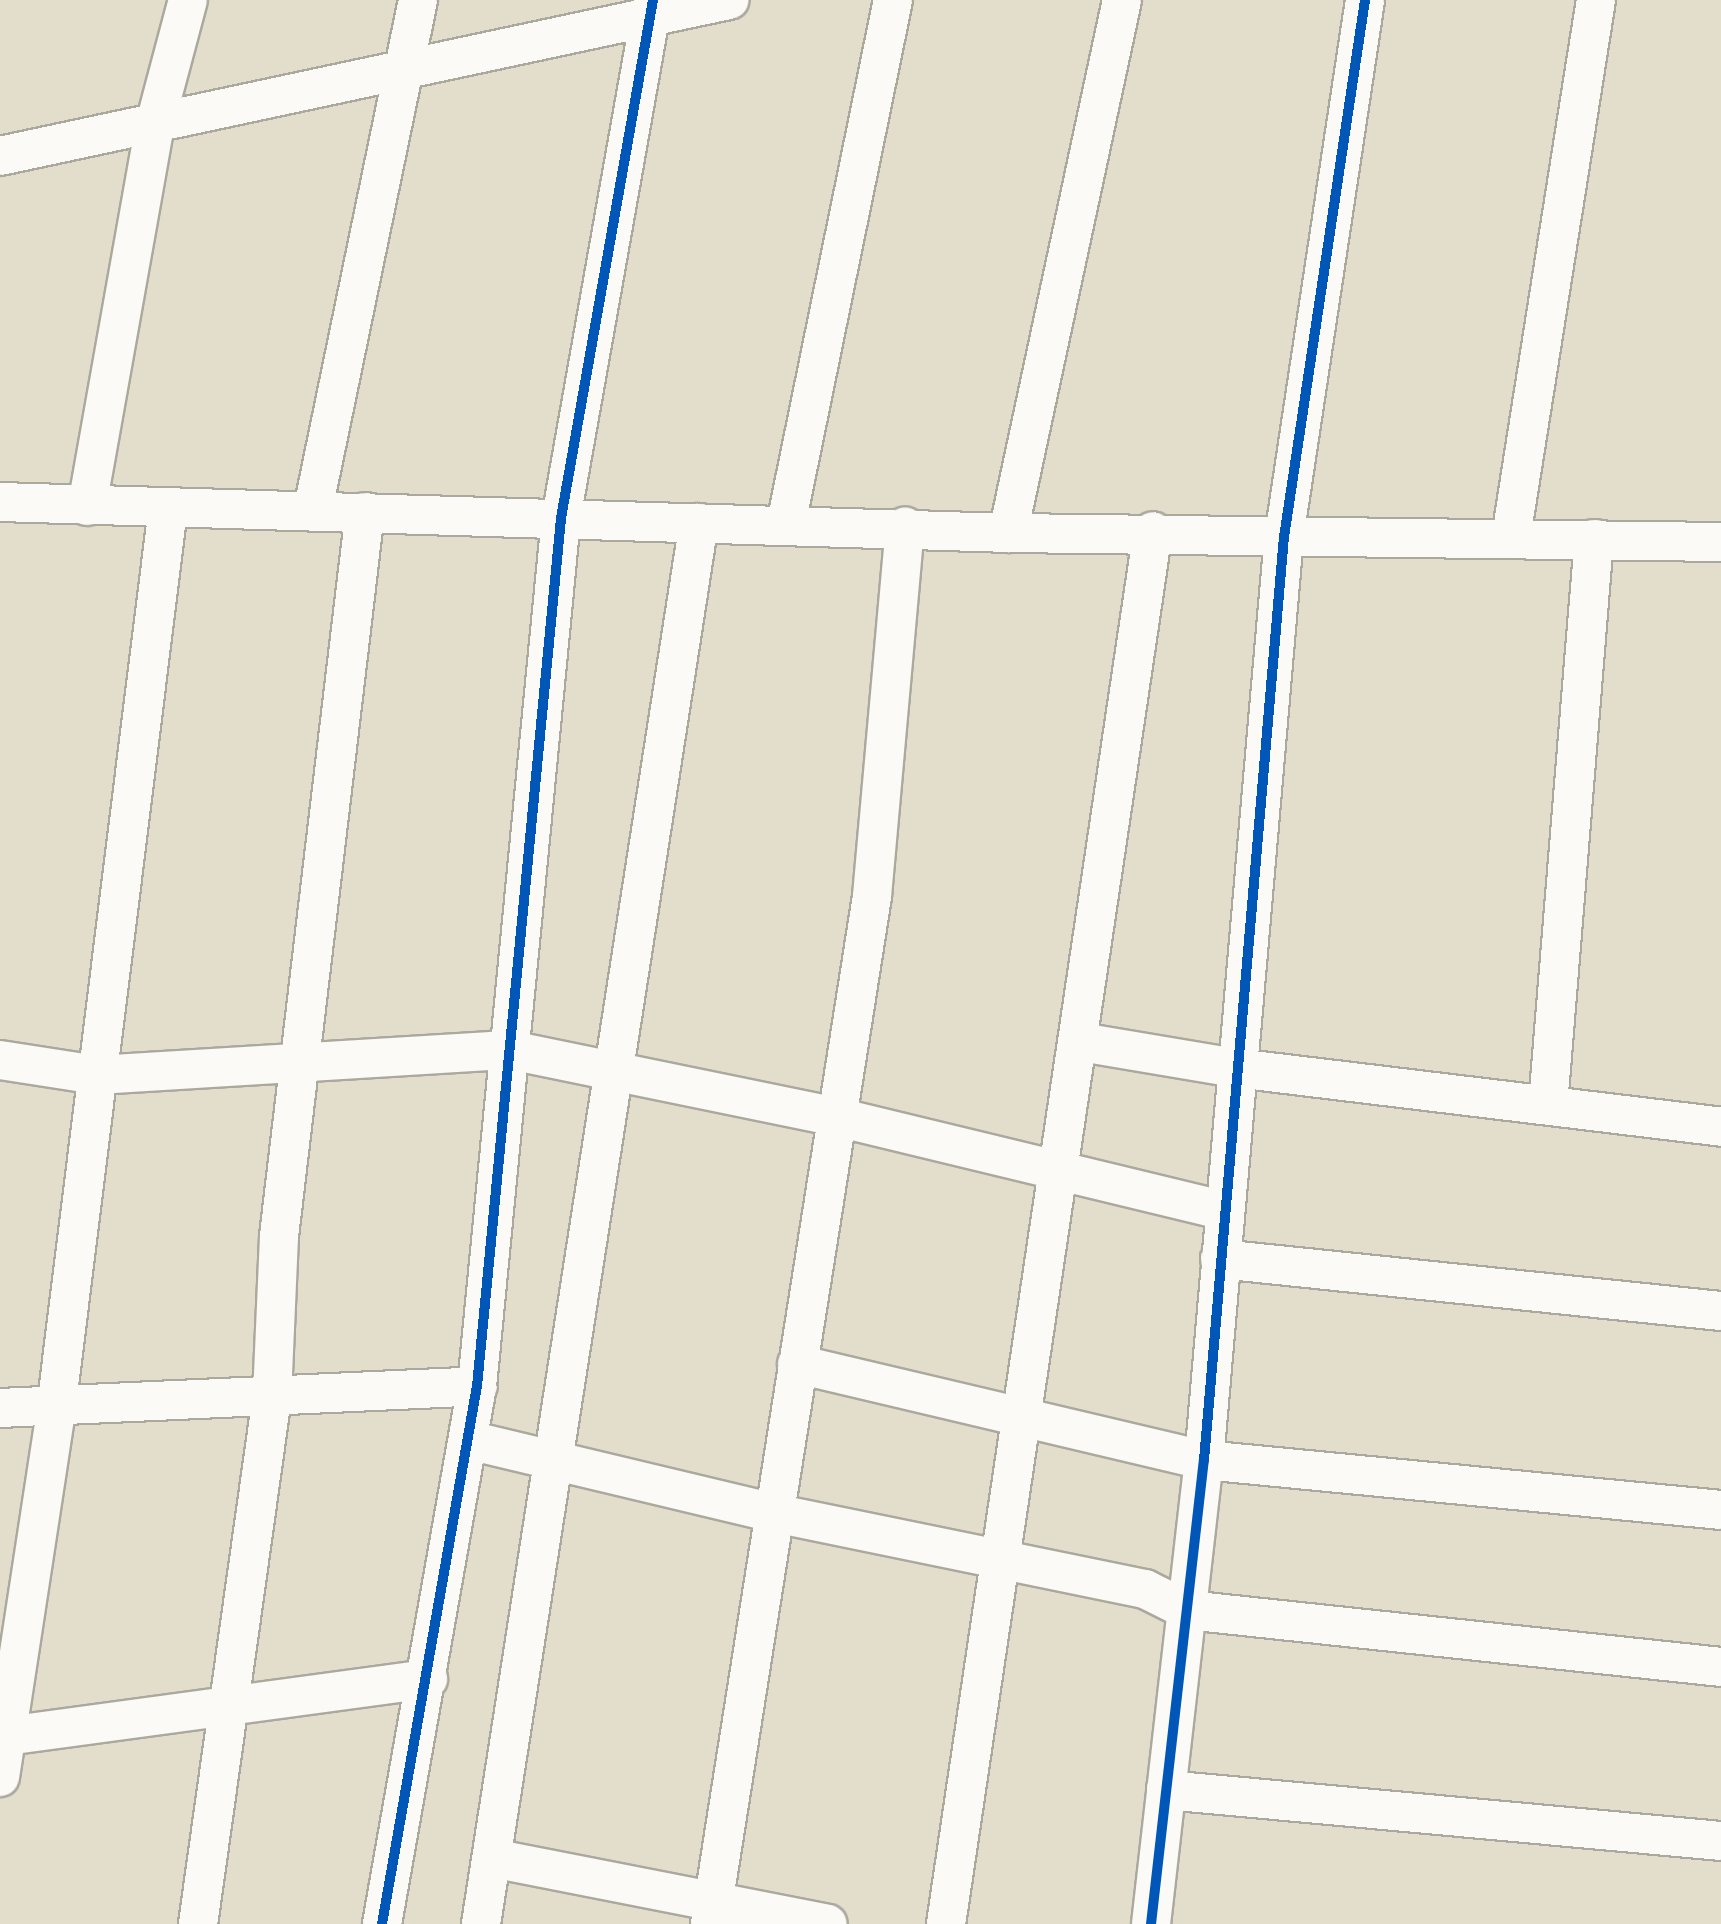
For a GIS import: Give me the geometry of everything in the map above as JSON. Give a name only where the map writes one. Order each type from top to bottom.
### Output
[{"type":"street","points":[[87,506],[156,120],[188,0]]},
{"type":"street","points":[[313,510],[418,0]]},
{"type":"street","points":[[0,156],[407,68],[652,8],[729,0]]},
{"type":"street","points":[[786,524],[893,0]]},
{"type":"street","points":[[1008,533],[1122,0]]},
{"type":"street","points":[[1152,1924],[1204,1460],[1284,537],[1365,0]]},
{"type":"street","points":[[1511,537],[1596,0]]},
{"type":"street","points":[[382,1924],[477,1386],[561,518],[652,8]]},
{"type":"street","points":[[0,502],[905,526],[1008,533],[1154,531],[1284,537],[1720,538]]},
{"type":"street","points":[[0,1777],[56,1408],[168,508]]},
{"type":"street","points":[[198,1924],[272,1397],[278,1236],[365,512]]},
{"type":"street","points":[[481,1924],[618,1070],[699,523]]},
{"type":"street","points":[[712,1911],[872,896],[905,526]]},
{"type":"street","points":[[946,1924],[1026,1415],[1154,531]]},
{"type":"street","points":[[1548,1105],[1594,539]]},
{"type":"street","points":[[1080,1042],[1236,1068],[1721,1127]]},
{"type":"street","points":[[0,1060],[98,1074],[300,1059],[510,1050],[837,1117],[1225,1212]]},
{"type":"street","points":[[1220,1259],[1721,1311]]},
{"type":"street","points":[[797,1364],[1204,1460],[1721,1510]]},
{"type":"street","points":[[0,1408],[477,1386]]},
{"type":"street","points":[[468,1440],[554,1456],[774,1514],[1145,1590],[1187,1610],[1721,1667]]},
{"type":"street","points":[[6,1736],[229,1702],[428,1679]]},
{"type":"street","points":[[1166,1790],[1721,1841]]},
{"type":"street","points":[[492,1858],[712,1911],[828,1924]]},
{"type":"cycle path","points":[[382,1924],[477,1386],[561,518],[653,0]]},
{"type":"cycle path","points":[[1151,1924],[1204,1460],[1284,537],[1365,0]]}]
